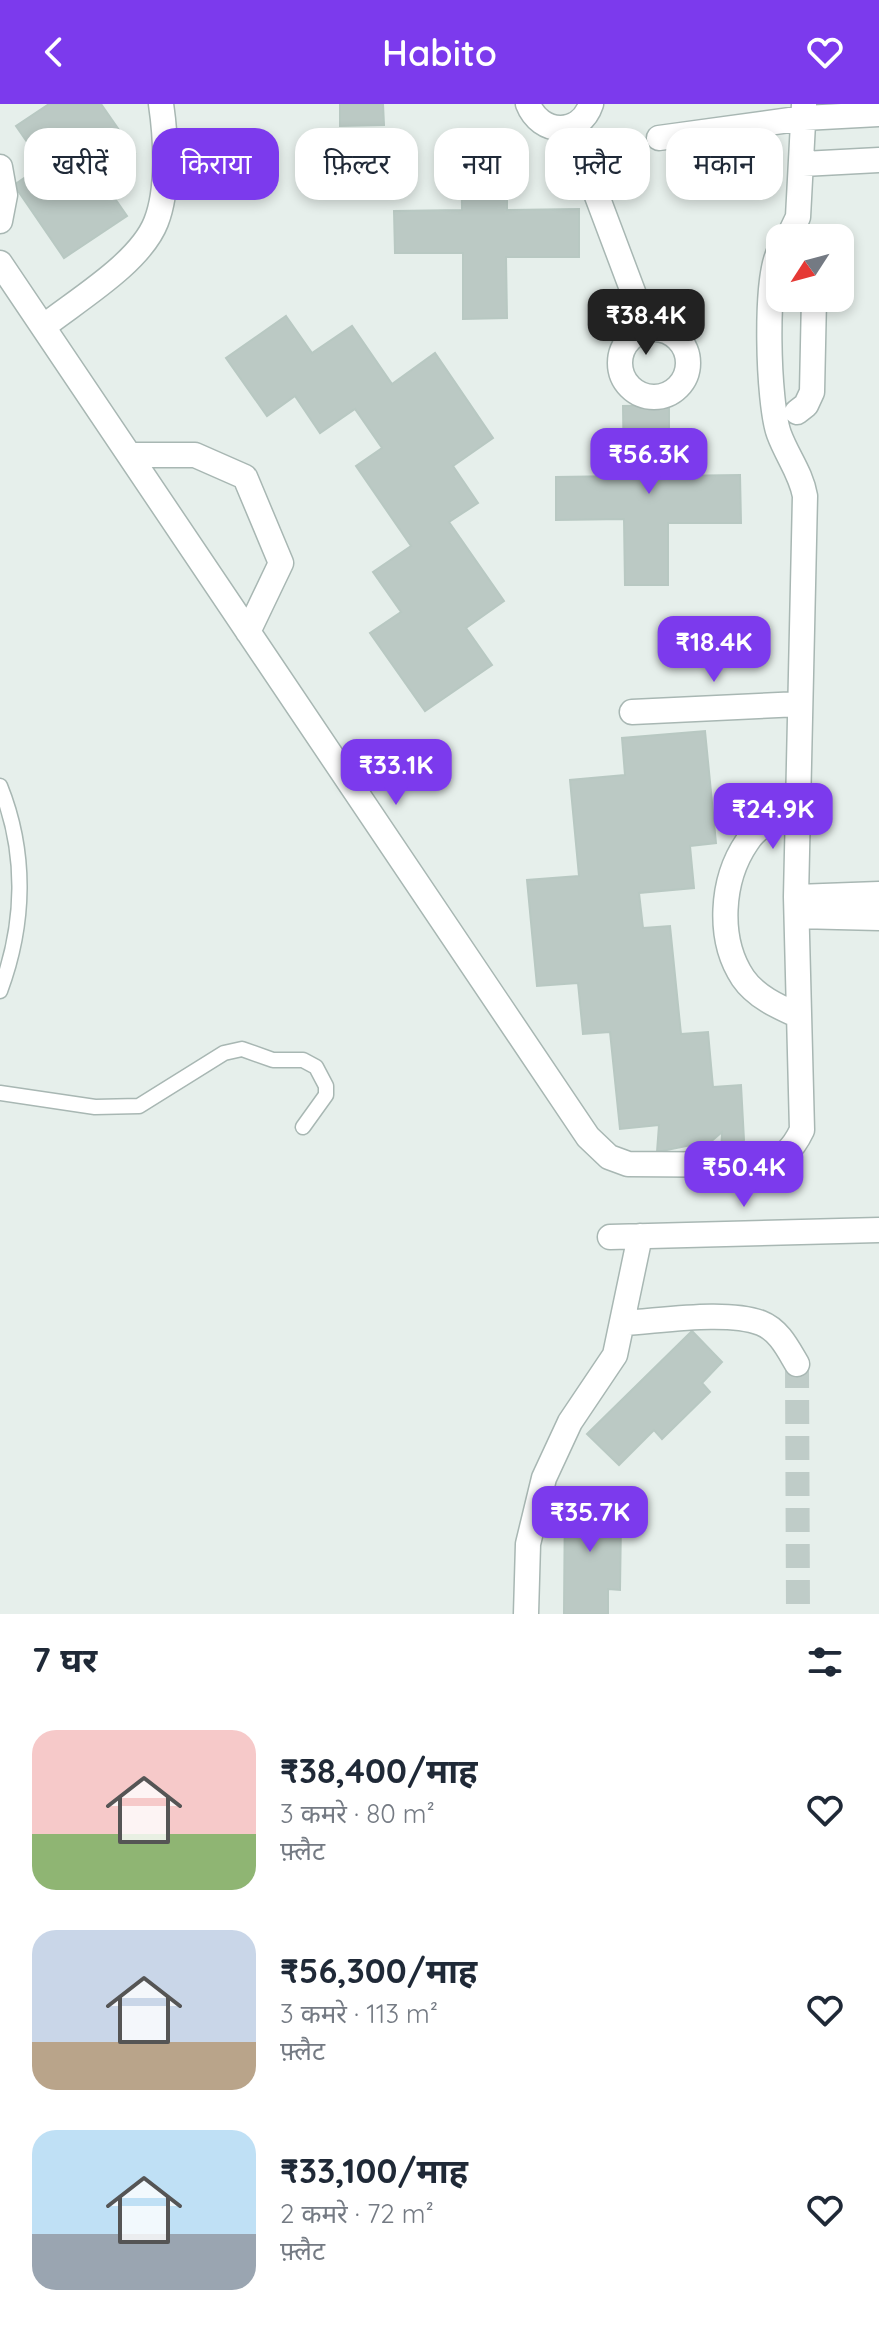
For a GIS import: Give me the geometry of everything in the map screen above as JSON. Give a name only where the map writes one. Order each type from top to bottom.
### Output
[{"type":"street","points":[[43,327],[132,257],[156,222],[162,185],[161,104]]},
{"type":"street","points":[[528,104],[539,122],[560,129],[581,121],[591,104]]},
{"type":"street","points":[[795,224],[803,164],[804,111]]},
{"type":"street","points":[[659,138],[804,111],[879,114]]},
{"type":"street","points":[[571,127],[647,329]]},
{"type":"street","points":[[803,164],[879,160]]},
{"type":"street","points":[[0,167],[5,195],[0,221]]},
{"type":"street","points":[[0,263],[588,1137],[609,1157],[628,1164],[761,1165],[781,1159],[795,1145],[802,1130],[797,906],[805,496],[802,477],[780,435],[770,378],[771,312]]},
{"type":"street","points":[[797,412],[806,405],[812,392],[814,312]]},
{"type":"street","points":[[130,455],[195,455],[245,477],[281,563],[248,632]]},
{"type":"street","points":[[632,712],[800,704]]},
{"type":"street","points":[[798,807],[772,818],[747,840],[731,875],[725,915],[729,948],[744,980],[772,1004],[799,1016]]},
{"type":"street","points":[[797,906],[879,894]]},
{"type":"street","points":[[797,906],[879,918]]},
{"type":"street","points":[[610,1237],[879,1230]]},
{"type":"street","points":[[526,1614],[528,1544],[544,1478],[570,1422],[615,1355],[640,1236]]},
{"type":"street","points":[[623,1323],[721,1318],[761,1323],[776,1333],[797,1364]]},
{"type":"lane","points":[[0,786],[17,843],[21,881],[19,914],[0,991]]},
{"type":"lane","points":[[0,1093],[95,1107],[139,1106],[224,1053],[242,1049],[273,1060],[303,1060],[316,1067],[326,1086],[326,1095],[303,1127]]},
{"type":"building","points":[[49,104],[101,104],[118,128],[24,128],[24,138],[16,126]]},
{"type":"building","points":[[340,104],[383,104],[384,125],[340,126]]},
{"type":"building","points":[[24,178],[24,200],[14,185]]},
{"type":"building","points":[[24,200],[116,200],[127,216],[64,258]]},
{"type":"building","points":[[462,200],[507,200],[507,210],[579,209],[579,257],[506,257],[507,318],[463,319],[463,253],[395,253],[394,211],[462,210]]},
{"type":"building","points":[[286,316],[312,353],[352,326],[392,384],[435,353],[493,438],[453,466],[478,503],[449,522],[504,601],[466,628],[492,665],[425,711],[370,633],[401,612],[373,572],[411,546],[356,466],[382,448],[355,409],[320,433],[295,396],[267,416],[226,358]]},
{"type":"building","points":[[669,405],[669,476],[740,475],[741,523],[668,523],[668,585],[625,585],[624,519],[556,520],[556,477],[624,476],[623,406]]},
{"type":"building","points":[[705,731],[716,843],[690,846],[694,888],[639,893],[643,928],[670,926],[681,1034],[708,1032],[713,1087],[741,1085],[744,1140],[721,1157],[722,1132],[692,1158],[696,1144],[657,1152],[659,1125],[620,1129],[610,1032],[583,1034],[578,983],[537,986],[527,880],[579,876],[570,780],[625,775],[622,738]]},
{"type":"building","points":[[692,1331],[722,1362],[702,1383],[710,1392],[662,1439],[654,1430],[619,1465],[587,1434]]},
{"type":"building","points":[[565,1492],[609,1493],[608,1522],[621,1522],[620,1590],[608,1589],[608,1614],[564,1614]]},
{"type":"tunnel","points":[[797,1364],[798,1614]]}]
